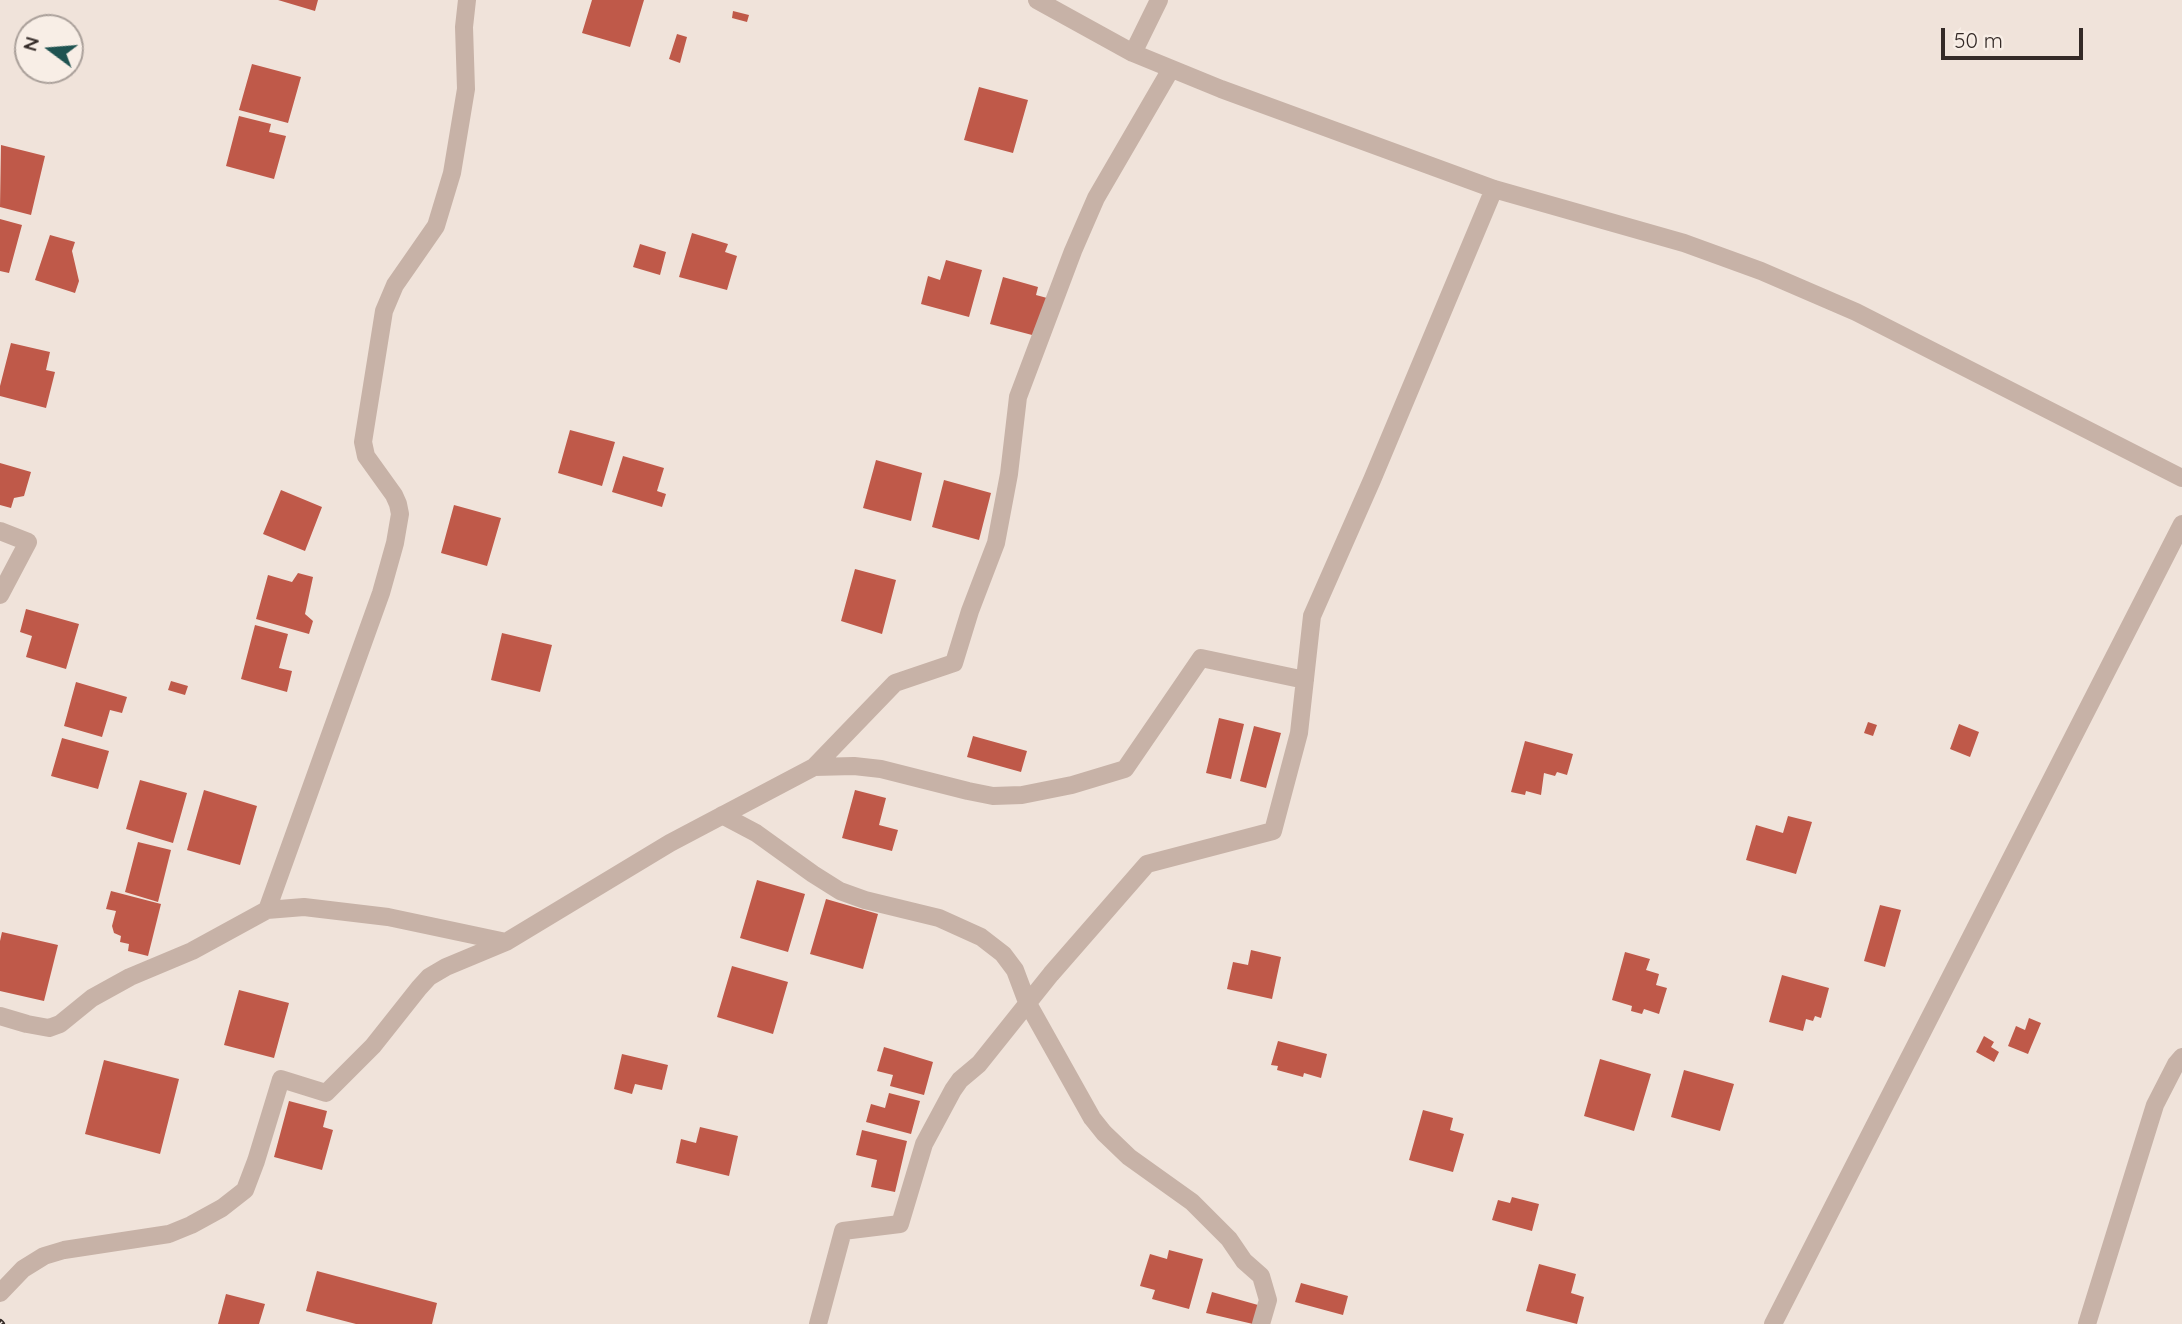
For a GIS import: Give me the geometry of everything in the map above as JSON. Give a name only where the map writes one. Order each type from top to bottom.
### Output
[{"type":"street","points":[[267,910],[381,593],[396,543],[400,514],[398,504],[366,456],[363,442],[384,311],[395,285],[436,226],[452,173],[466,89],[464,27],[467,0]]},
{"type":"street","points":[[1037,0],[1133,53],[1233,94],[1494,189],[1684,243],[1761,271],[1857,312],[2182,478]]},
{"type":"street","points":[[1133,53],[1159,0]]},
{"type":"street","points":[[0,1293],[23,1269],[44,1256],[64,1250],[169,1234],[222,1208],[245,1190],[281,1079],[326,1093],[373,1046],[429,977],[506,942],[670,843],[814,767],[895,683],[954,663],[996,543],[1009,474],[1018,397],[1096,198],[1171,69]]},
{"type":"street","points":[[818,1324],[843,1231],[900,1224],[924,1144],[953,1090],[998,1041],[1027,1002],[1147,863],[1273,831],[1299,733],[1312,617],[1494,189]]},
{"type":"street","points":[[1773,1324],[2182,524]]},
{"type":"street","points":[[0,531],[28,542],[0,595]]},
{"type":"street","points":[[814,767],[854,766],[881,769],[993,796],[1022,795],[1072,785],[1125,769],[1201,658],[1305,680]]},
{"type":"street","points":[[722,815],[756,832],[840,891],[865,900],[939,918],[981,937],[1003,954],[1015,970],[1027,1002],[1092,1118],[1104,1133],[1129,1157],[1192,1202],[1229,1239],[1244,1261],[1261,1276],[1268,1300],[1261,1324]]},
{"type":"street","points":[[0,1016],[49,1028],[60,1024],[92,998],[130,977],[192,951],[267,910],[303,907],[377,916],[506,942]]},
{"type":"street","points":[[2087,1324],[2155,1105],[2182,1057]]},
{"type":"building","points":[[278,0],[318,0],[315,11]]},
{"type":"building","points":[[592,0],[644,0],[630,47],[582,33]]},
{"type":"building","points":[[733,11],[749,15],[747,22],[732,18]]},
{"type":"building","points":[[677,34],[687,37],[680,63],[669,59]]},
{"type":"building","points":[[252,64],[301,77],[288,123],[239,110]]},
{"type":"building","points":[[979,87],[1028,100],[1013,153],[964,140]]},
{"type":"building","points":[[239,116],[271,124],[269,132],[286,136],[274,179],[226,166]]},
{"type":"building","points":[[1,145],[45,156],[31,215],[0,207]]},
{"type":"building","points":[[0,219],[22,225],[9,273],[0,271]]},
{"type":"building","points":[[692,233],[728,244],[725,252],[737,256],[727,290],[679,277]]},
{"type":"building","points":[[50,235],[75,242],[72,251],[79,281],[75,293],[35,280]]},
{"type":"building","points":[[640,244],[666,252],[660,275],[633,267]]},
{"type":"building","points":[[946,260],[982,270],[969,317],[921,304],[928,276],[940,280]]},
{"type":"building","points":[[1003,277],[1038,287],[1036,295],[1047,298],[1036,336],[990,324]]},
{"type":"building","points":[[11,343],[50,352],[46,370],[55,372],[46,408],[0,396]]},
{"type":"building","points":[[570,430],[615,442],[602,486],[558,473]]},
{"type":"building","points":[[623,456],[664,468],[657,491],[666,494],[662,507],[612,492]]},
{"type":"building","points":[[876,460],[922,473],[911,521],[863,508]]},
{"type":"building","points":[[0,463],[31,472],[24,496],[14,498],[11,508],[0,505]]},
{"type":"building","points":[[944,480],[991,493],[979,540],[932,527]]},
{"type":"building","points":[[281,490],[322,507],[305,551],[263,534]]},
{"type":"building","points":[[454,505],[501,518],[487,566],[441,553]]},
{"type":"building","points":[[855,569],[896,580],[882,634],[841,621]]},
{"type":"building","points":[[298,573],[313,577],[305,614],[313,621],[309,634],[256,619],[268,575],[292,582]]},
{"type":"building","points":[[26,609],[79,624],[66,669],[26,657],[32,636],[20,632]]},
{"type":"building","points":[[255,625],[288,634],[279,668],[292,671],[287,692],[241,679]]},
{"type":"building","points":[[502,633],[552,645],[540,692],[491,680]]},
{"type":"building","points":[[171,681],[188,686],[185,695],[168,690]]},
{"type":"building","points":[[76,682],[127,697],[122,713],[110,710],[102,737],[64,726]]},
{"type":"building","points":[[1219,718],[1244,724],[1231,779],[1206,773]]},
{"type":"building","points":[[1868,722],[1877,725],[1873,736],[1864,733]]},
{"type":"building","points":[[1959,724],[1979,732],[1970,757],[1950,749]]},
{"type":"building","points":[[1254,726],[1281,733],[1266,788],[1240,781]]},
{"type":"building","points":[[973,736],[1027,751],[1021,772],[967,757]]},
{"type":"building","points":[[62,738],[109,751],[98,789],[51,776]]},
{"type":"building","points":[[1525,741],[1573,754],[1567,775],[1557,772],[1555,776],[1544,773],[1541,795],[1526,791],[1525,795],[1511,792]]},
{"type":"building","points":[[140,780],[187,793],[173,843],[126,829]]},
{"type":"building","points":[[204,790],[257,806],[240,865],[187,850]]},
{"type":"building","points":[[855,790],[886,798],[879,825],[898,830],[892,851],[842,838]]},
{"type":"building","points":[[1788,816],[1812,822],[1796,874],[1746,860],[1756,825],[1783,833]]},
{"type":"building","points":[[138,842],[171,850],[158,902],[125,892]]},
{"type":"building","points":[[757,880],[805,894],[788,952],[740,938]]},
{"type":"building","points":[[111,891],[161,904],[148,956],[128,951],[129,944],[120,942],[121,936],[114,933],[112,926],[116,911],[106,909]]},
{"type":"building","points":[[826,899],[878,914],[863,969],[810,954]]},
{"type":"building","points":[[1880,905],[1901,910],[1885,967],[1864,961]]},
{"type":"building","points":[[2,932],[58,945],[44,1001],[0,991]]},
{"type":"building","points":[[1251,950],[1281,957],[1272,999],[1227,989],[1233,962],[1248,965]]},
{"type":"building","points":[[1625,952],[1650,959],[1646,970],[1659,974],[1656,985],[1667,988],[1659,1014],[1644,1009],[1642,1014],[1631,1011],[1632,1006],[1612,1000]]},
{"type":"building","points":[[732,966],[788,982],[773,1034],[717,1017]]},
{"type":"building","points":[[1782,975],[1829,988],[1821,1018],[1815,1016],[1813,1021],[1806,1019],[1803,1031],[1769,1022]]},
{"type":"building","points":[[239,990],[289,1003],[274,1058],[224,1045]]},
{"type":"building","points":[[2029,1018],[2041,1023],[2028,1054],[2008,1046],[2016,1026],[2025,1030]]},
{"type":"building","points":[[1984,1036],[1994,1042],[1991,1047],[1999,1052],[1994,1062],[1976,1052]]},
{"type":"building","points":[[1278,1041],[1327,1054],[1321,1078],[1304,1073],[1303,1077],[1277,1070],[1278,1066],[1271,1065]]},
{"type":"building","points":[[884,1047],[933,1062],[924,1095],[890,1086],[893,1075],[877,1071]]},
{"type":"building","points":[[622,1054],[668,1065],[662,1090],[635,1084],[632,1094],[614,1089]]},
{"type":"building","points":[[1600,1059],[1651,1074],[1634,1131],[1584,1116]]},
{"type":"building","points":[[104,1060],[179,1079],[160,1154],[85,1134]]},
{"type":"building","points":[[1684,1070],[1734,1084],[1720,1131],[1671,1117]]},
{"type":"building","points":[[889,1093],[920,1101],[911,1134],[866,1122],[871,1104],[885,1108]]},
{"type":"building","points":[[289,1101],[327,1111],[323,1127],[333,1130],[322,1170],[274,1157]]},
{"type":"building","points":[[1423,1110],[1453,1118],[1450,1130],[1464,1134],[1453,1172],[1409,1160]]},
{"type":"building","points":[[700,1127],[738,1136],[729,1176],[676,1163],[681,1139],[696,1143]]},
{"type":"building","points":[[862,1130],[907,1141],[895,1192],[871,1187],[877,1160],[856,1155]]},
{"type":"building","points":[[1512,1197],[1539,1204],[1532,1231],[1492,1220],[1498,1200],[1510,1203]]},
{"type":"building","points":[[1169,1250],[1203,1259],[1189,1309],[1152,1299],[1155,1290],[1140,1286],[1150,1254],[1167,1259]]},
{"type":"building","points":[[1539,1264],[1576,1274],[1571,1293],[1584,1297],[1577,1324],[1526,1311]]},
{"type":"building","points":[[317,1271],[437,1303],[432,1324],[356,1324],[306,1311]]},
{"type":"building","points":[[1301,1283],[1348,1296],[1343,1315],[1295,1302]]},
{"type":"building","points":[[1212,1292],[1258,1305],[1253,1324],[1206,1313]]},
{"type":"building","points":[[226,1294],[265,1304],[259,1324],[218,1324]]}]
